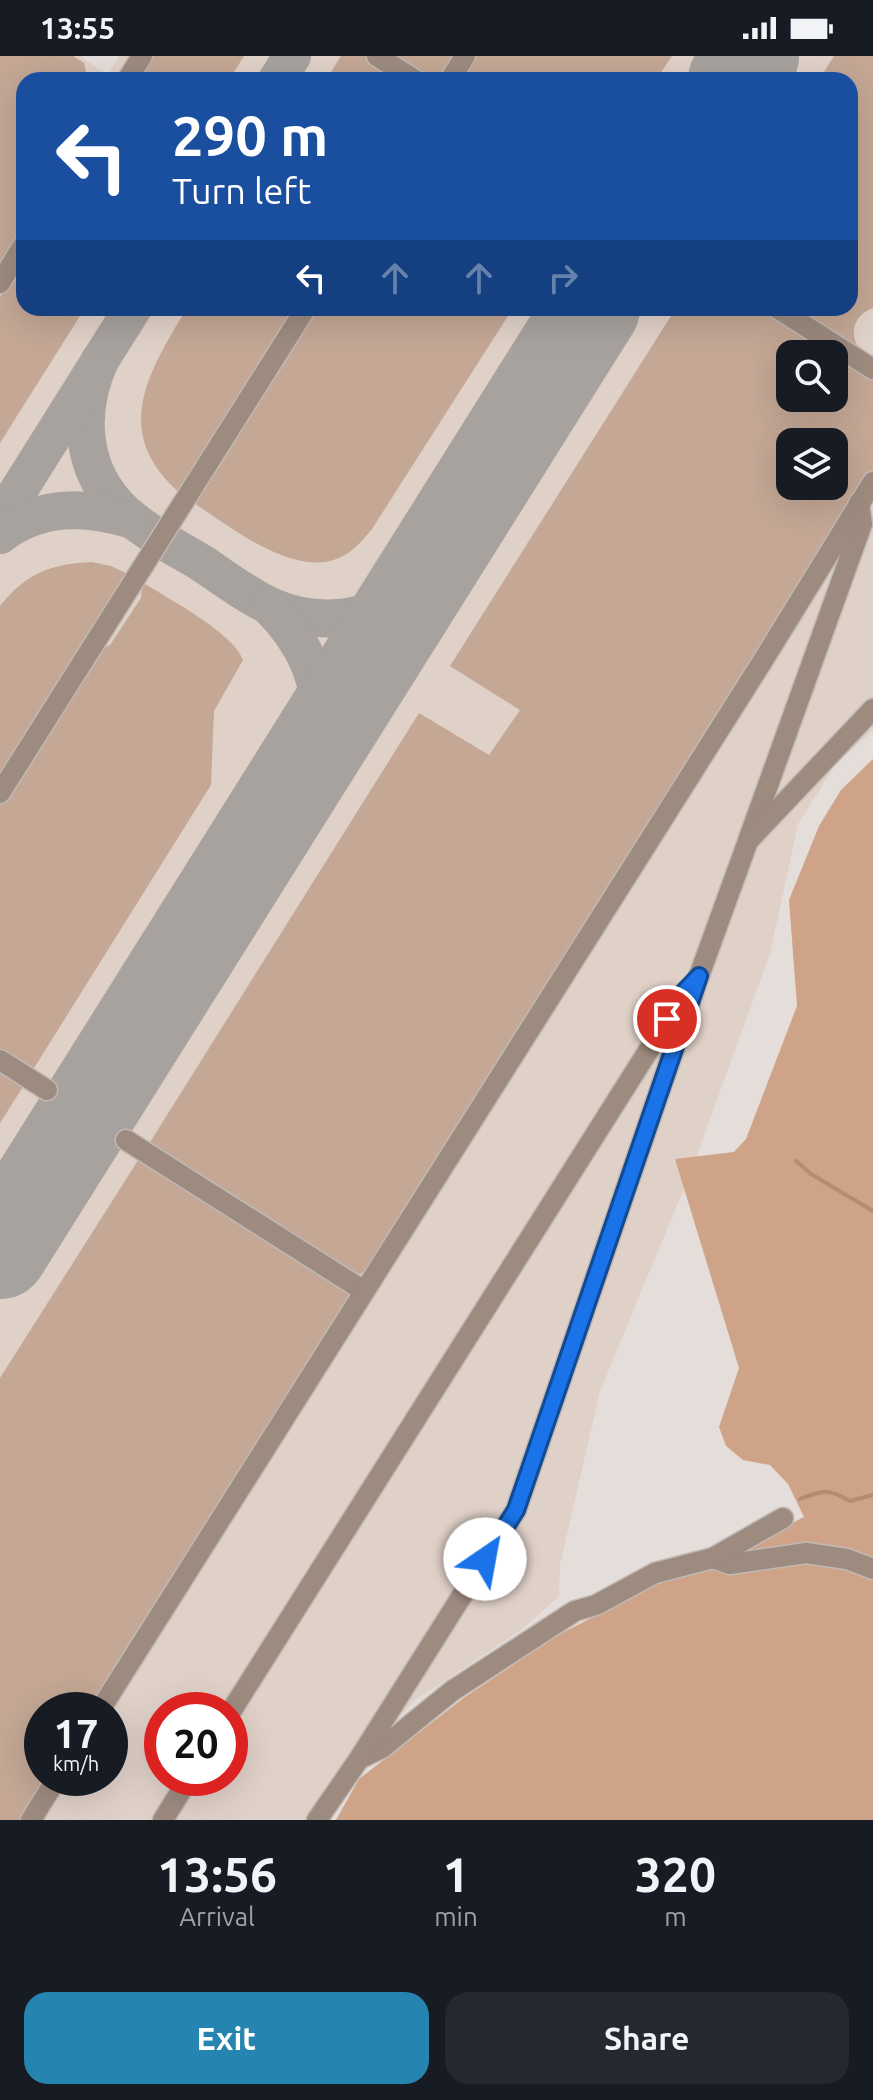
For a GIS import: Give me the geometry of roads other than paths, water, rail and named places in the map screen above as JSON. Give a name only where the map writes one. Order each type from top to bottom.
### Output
[{"type":"street","points":[[377,56],[402,72]]},
{"type":"street","points":[[0,283],[16,257]]},
{"type":"street","points":[[0,793],[301,316]]},
{"type":"street","points":[[790,316],[873,369]]},
{"type":"street","points":[[111,1692],[873,482]]},
{"type":"street","points":[[317,1820],[516,1510],[699,976],[862,524],[859,503]]},
{"type":"street","points":[[748,841],[873,709]]},
{"type":"street","points":[[243,1692],[684,992],[699,976]]},
{"type":"street","points":[[0,1060],[47,1090]]},
{"type":"street","points":[[126,1140],[364,1291]]},
{"type":"street","points":[[359,1759],[382,1748],[452,1691],[575,1611],[596,1605],[655,1573],[713,1558],[783,1518]]},
{"type":"street","points":[[713,1558],[730,1564],[806,1553],[847,1559],[873,1569]]},
{"type":"street","points":[[31,1820],[46,1796]]},
{"type":"street","points":[[163,1820],[178,1796]]},
{"type":"waterway","points":[[796,1161],[811,1174],[873,1211]]},
{"type":"waterway","points":[[800,1499],[825,1492],[850,1501],[873,1495]]}]
